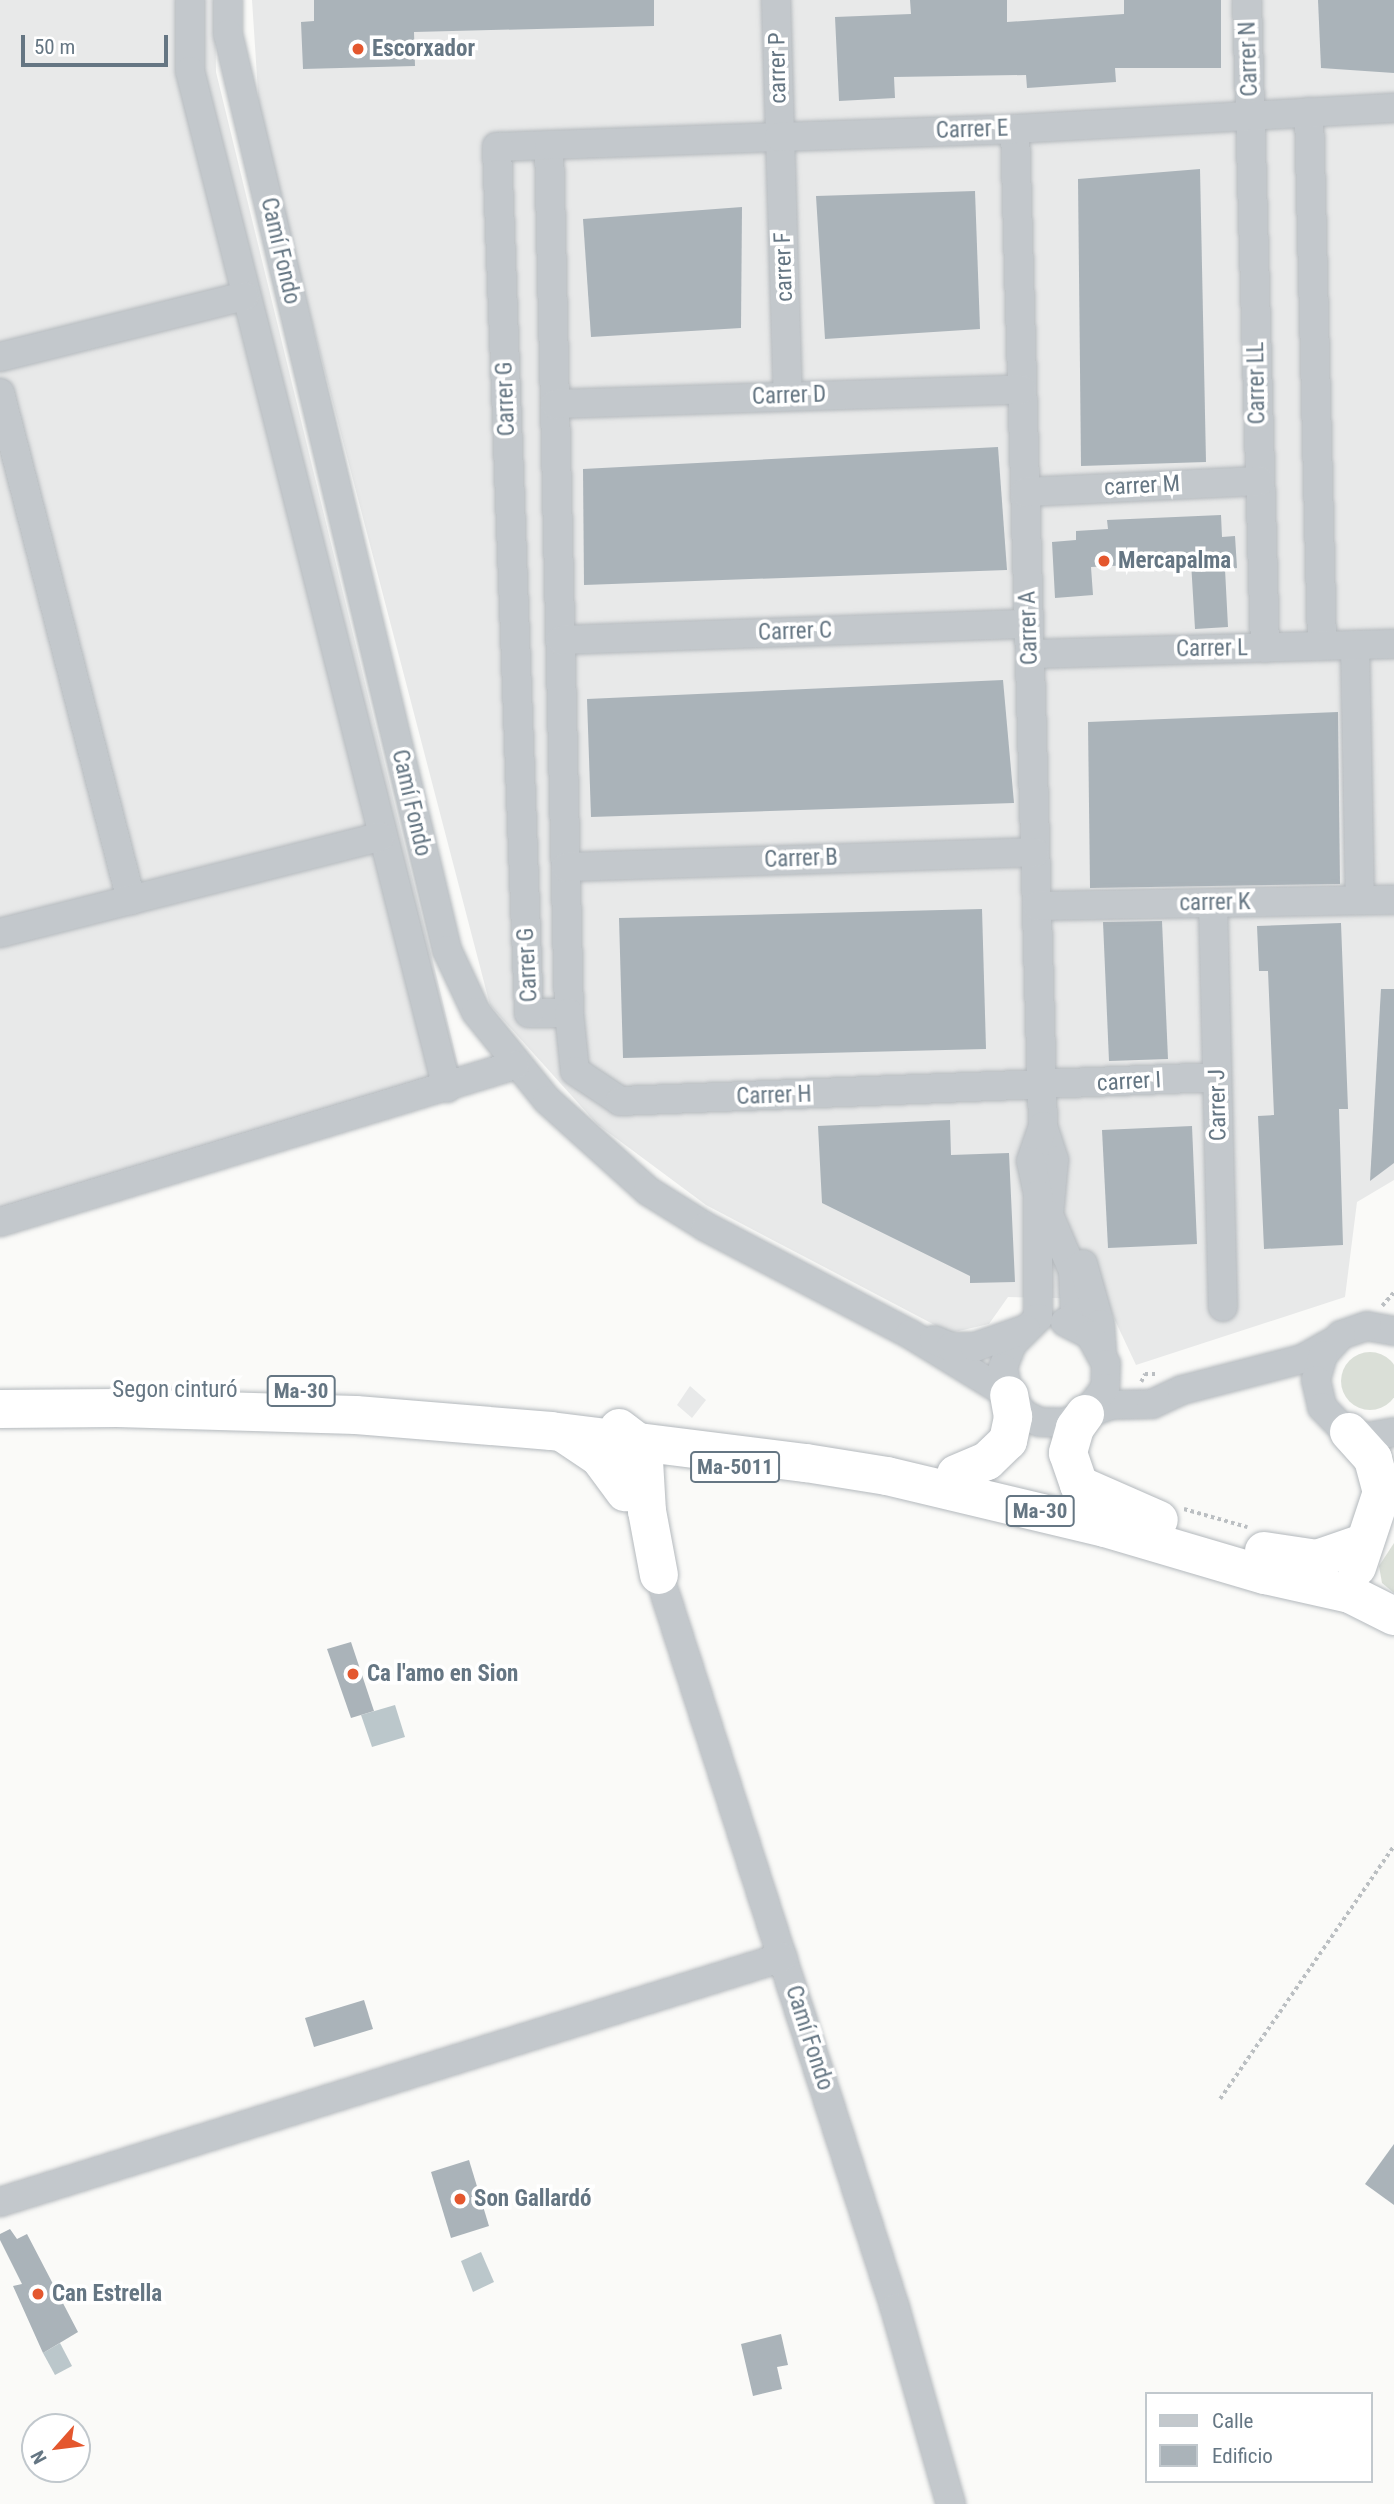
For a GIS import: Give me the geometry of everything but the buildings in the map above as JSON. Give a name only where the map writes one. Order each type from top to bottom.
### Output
[{"type":"highway","points":[[269,1390],[336,1403],[618,1428],[651,1443],[622,1466],[636,1498],[646,1553],[659,1575]]},
{"type":"highway","name":"Segon cinturó","points":[[0,1395],[269,1390],[470,1400],[600,1414],[841,1460]]},
{"type":"highway","points":[[956,1474],[987,1461],[1008,1441],[1013,1418],[1009,1395]]},
{"type":"highway","name":"Segon cinturó","points":[[0,1409],[267,1410],[551,1431],[651,1443]]},
{"type":"highway","points":[[1085,1414],[1069,1445],[1074,1477],[1087,1492],[1158,1511]]},
{"type":"highway","name":"Ma-30","points":[[1338,1423],[1368,1451],[1381,1482],[1375,1533],[1358,1576],[1384,1610]]},
{"type":"highway","points":[[551,1431],[591,1450],[636,1498]]},
{"type":"highway","points":[[1394,1438],[1394,1465]]},
{"type":"highway","name":"Ma-30","points":[[651,1443],[841,1460],[956,1474],[1158,1511],[1212,1536],[1307,1560],[1335,1555],[1375,1533]]},
{"type":"highway","name":"Ma-30","points":[[841,1460],[1078,1521],[1265,1575],[1350,1594],[1384,1610]]},
{"type":"highway","name":"Ma-5011","points":[[636,1498],[666,1474],[689,1462],[780,1472],[841,1460]]},
{"type":"street","points":[[190,0],[190,71],[380,837],[447,1088]]},
{"type":"street","name":"Camí Fondo","points":[[228,0],[228,34],[447,950],[476,1012],[515,1065],[603,1154],[675,1209],[910,1334]]},
{"type":"street","name":"carrer P","points":[[776,0],[779,137]]},
{"type":"street","name":"Carrer N","points":[[1247,0],[1251,117]]},
{"type":"street","name":"Carrer E","points":[[549,145],[1015,129],[1394,108]]},
{"type":"street","points":[[1309,112],[1322,645]]},
{"type":"street","name":"Carrer LL","points":[[1251,117],[1265,648]]},
{"type":"street","name":"Carrer A","points":[[1015,129],[1043,1176]]},
{"type":"street","name":"carrer F","points":[[779,137],[788,396]]},
{"type":"street","name":"Carrer G","points":[[549,145],[555,404],[569,1013],[529,1013],[497,147],[549,145]]},
{"type":"street","points":[[0,357],[244,296]]},
{"type":"street","name":"Carrer D","points":[[555,404],[1022,388]]},
{"type":"street","points":[[0,393],[131,900]]},
{"type":"street","name":"carrer M","points":[[1025,492],[1260,481]]},
{"type":"street","name":"Carrer C","points":[[561,640],[1029,624]]},
{"type":"street","name":"Carrer L","points":[[1030,654],[1394,644]]},
{"type":"street","points":[[1355,645],[1360,900]]},
{"type":"street","points":[[0,933],[380,837]]},
{"type":"street","name":"Carrer B","points":[[566,867],[1035,852]]},
{"type":"street","name":"carrer K","points":[[1037,906],[1394,900]]},
{"type":"street","name":"Carrer J","points":[[1213,903],[1223,1307]]},
{"type":"street","name":"Carrer H","points":[[569,1013],[575,1071],[620,1101],[1042,1087]]},
{"type":"street","points":[[0,1222],[447,1088],[515,1065]]},
{"type":"street","name":"carrer I","points":[[1042,1087],[1217,1077]]},
{"type":"street","points":[[991,1342],[1010,1324],[1020,1303],[1027,1265],[1026,1196],[1043,1176]]},
{"type":"street","points":[[1009,1395],[1005,1360],[1017,1337],[1038,1318],[1038,1195],[1043,1176]]},
{"type":"street","points":[[1043,1176],[1049,1194],[1052,1224],[1073,1271],[1075,1315],[1079,1327],[1103,1355],[1116,1376],[1138,1388],[1176,1381],[1244,1375],[1301,1359],[1334,1340],[1383,1320]]},
{"type":"street","points":[[1043,1176],[1087,1273],[1103,1355],[1105,1388],[1085,1414]]},
{"type":"street","points":[[910,1334],[959,1348],[991,1342],[1049,1321],[1079,1327]]},
{"type":"street","points":[[910,1334],[1009,1395],[1024,1414],[1039,1422],[1063,1423],[1111,1405],[1152,1404],[1176,1381]]},
{"type":"street","points":[[1334,1340],[1323,1355],[1316,1380],[1318,1398],[1338,1423]]},
{"type":"street","points":[[1244,1375],[1297,1386],[1338,1423],[1376,1437],[1394,1432]]},
{"type":"street","name":"Camí Fondo","points":[[659,1575],[895,2308],[951,2504]]},
{"type":"street","points":[[0,2202],[783,1957]]},
{"type":"path","points":[[1383,1320],[1394,1292]]},
{"type":"path","points":[[1138,1388],[1145,1374],[1176,1381]]},
{"type":"path","points":[[1158,1511],[1249,1527]]},
{"type":"path","points":[[1220,2099],[1394,1846]]},
{"type":"shaded area","points":[[0,0],[215,0],[216,72],[465,1093],[0,1236]]},
{"type":"shaded area","name":"Mercapalma","points":[[252,0],[1394,0],[1394,1180],[1357,1202],[1345,1297],[1136,1365],[1105,1299],[1008,1297],[989,1324],[950,1333],[706,1205],[597,1124],[490,1005],[260,123]]},
{"type":"shaded area","points":[[1359,1354],[1381,1354],[1394,1365],[1395,1395],[1381,1408],[1359,1408],[1343,1392],[1343,1370]]},
{"type":"shaded area","points":[[690,1386],[706,1400],[692,1418],[677,1405]]},
{"type":"shaded area","points":[[1394,1543],[1394,1593],[1382,1583],[1379,1566]]},
{"type":"shaded area","points":[[395,1705],[405,1737],[372,1747],[361,1715]]},
{"type":"shaded area","points":[[481,2252],[494,2282],[473,2292],[461,2261]]},
{"type":"shaded area","points":[[60,2343],[72,2366],[55,2375],[43,2353]]},
{"type":"place","name":"Escorxador","points":[[358,49]]},
{"type":"place","name":"Mercapalma","points":[[1104,561]]},
{"type":"place","name":"Ca l'amo en Sion","points":[[353,1674]]},
{"type":"place","name":"Son Gallardó","points":[[460,2199]]},
{"type":"place","name":"Can Estrella","points":[[38,2294]]}]
